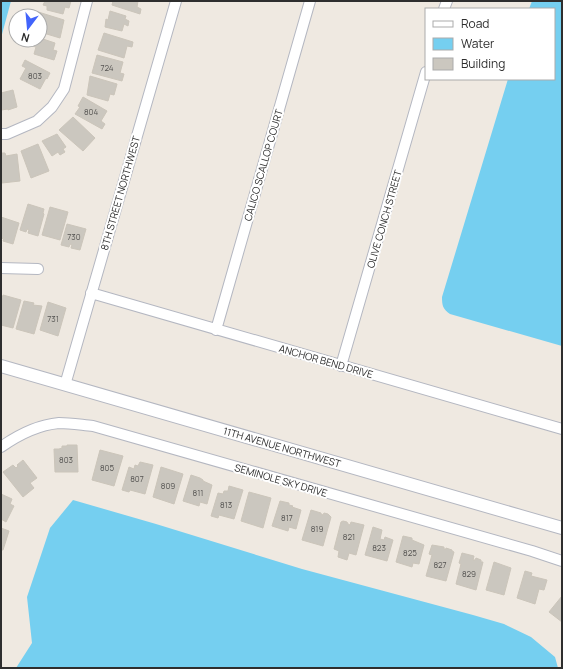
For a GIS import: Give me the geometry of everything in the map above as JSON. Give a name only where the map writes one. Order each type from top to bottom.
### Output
[{"type":"street","points":[[1,134],[12,132],[37,121],[52,107],[64,89],[87,1]]},
{"type":"street","name":"8TH STREET NORTHWEST","points":[[65,385],[176,1]]},
{"type":"street","name":"CALICO SCALLOP COURT","points":[[216,330],[310,1]]},
{"type":"street","name":"OLIVE CONCH STREET","points":[[341,366],[425,75]]},
{"type":"street","points":[[1,268],[38,269]]},
{"type":"street","name":"ANCHOR BEND DRIVE","points":[[91,293],[562,429]]},
{"type":"street","name":"11TH AVENUE NORTHWEST","points":[[1,366],[562,528]]},
{"type":"street","name":"SEMINOLE SKY DRIVE","points":[[1,447],[12,439],[38,427],[59,423],[94,426],[532,551],[562,561]]},
{"type":"water","points":[[1,1],[11,1],[8,8],[1,38]]},
{"type":"water","points":[[532,1],[562,1],[562,346],[450,314],[444,309],[442,303],[442,297],[508,80],[555,80],[555,8],[529,8]]},
{"type":"water","points":[[73,500],[302,569],[504,624],[531,637],[555,657],[558,668],[16,668],[32,643],[27,597],[50,528]]},
{"type":"building","points":[[45,1],[71,1],[69,8],[65,7],[63,14],[48,10],[47,6],[43,5]]},
{"type":"building","points":[[113,1],[138,1],[137,7],[141,9],[140,14],[112,5]]},
{"type":"building","points":[[110,11],[126,16],[125,19],[129,21],[128,26],[124,24],[122,31],[105,27],[106,19],[108,20]]},
{"type":"building","points":[[48,15],[64,20],[60,38],[48,34]]},
{"type":"building","points":[[104,33],[133,42],[132,47],[127,46],[124,58],[98,50]]},
{"type":"building","points":[[48,41],[55,43],[53,50],[57,51],[54,60],[34,54],[36,48],[48,48]]},
{"type":"building","points":[[97,55],[123,62],[120,73],[124,74],[122,81],[92,73]]},
{"type":"building","points":[[25,60],[50,73],[40,89],[20,79],[26,68],[22,66]]},
{"type":"building","points":[[90,76],[117,84],[114,95],[110,94],[108,101],[87,95]]},
{"type":"building","points":[[13,90],[17,107],[8,110],[1,110],[1,93]]},
{"type":"building","points":[[83,97],[107,111],[101,121],[105,124],[102,129],[75,114],[80,107],[78,106]]},
{"type":"building","points":[[73,117],[95,138],[83,151],[59,130]]},
{"type":"building","points":[[57,134],[66,147],[63,149],[65,152],[60,155],[58,152],[52,156],[42,141]]},
{"type":"building","points":[[38,144],[49,171],[31,178],[21,151]]},
{"type":"building","points":[[1,153],[5,153],[6,156],[17,154],[20,181],[2,183]]},
{"type":"building","points":[[28,204],[44,209],[38,236],[28,233],[29,230],[27,229],[26,232],[20,230]]},
{"type":"building","points":[[50,207],[68,212],[60,240],[42,235]]},
{"type":"building","points":[[1,217],[19,223],[13,244],[3,241],[4,238],[1,240]]},
{"type":"building","points":[[67,224],[86,229],[80,250],[71,248],[72,245],[70,244],[69,247],[61,245]]},
{"type":"building","points":[[3,295],[21,300],[13,328],[1,325],[1,302]]},
{"type":"building","points":[[24,301],[34,303],[33,305],[42,306],[34,334],[16,329]]},
{"type":"building","points":[[48,302],[66,308],[58,336],[40,330]]},
{"type":"building","points":[[77,445],[78,472],[55,472],[54,449],[59,449],[62,448],[62,446]]},
{"type":"building","points":[[100,450],[123,456],[114,486],[92,480]]},
{"type":"building","points":[[23,460],[37,478],[30,483],[34,488],[23,497],[3,472],[13,465],[16,468],[18,466],[17,465]]},
{"type":"building","points":[[140,462],[153,465],[145,494],[130,490],[129,492],[122,490],[129,467],[134,469],[135,465],[138,466]]},
{"type":"building","points":[[161,467],[183,474],[174,504],[153,497]]},
{"type":"building","points":[[191,475],[212,485],[207,504],[200,502],[199,506],[183,501]]},
{"type":"building","points":[[229,486],[243,490],[234,519],[219,515],[218,518],[211,516],[218,493],[223,494],[224,491],[228,491]]},
{"type":"building","points":[[249,492],[271,498],[263,528],[241,521]]},
{"type":"building","points":[[1,494],[12,499],[10,504],[14,506],[6,522],[1,519]]},
{"type":"building","points":[[280,501],[289,503],[289,505],[293,506],[292,507],[301,510],[296,529],[289,527],[288,531],[272,526]]},
{"type":"building","points":[[311,510],[323,515],[324,513],[328,514],[331,517],[323,546],[302,540]]},
{"type":"building","points":[[343,521],[350,525],[351,522],[364,525],[356,555],[349,553],[347,560],[338,557],[339,551],[334,549],[341,522]]},
{"type":"building","points":[[373,527],[382,530],[380,539],[384,540],[385,537],[393,540],[387,561],[365,555]]},
{"type":"building","points":[[1,528],[9,531],[3,550],[1,550]]},
{"type":"building","points":[[403,536],[412,538],[412,540],[424,545],[419,564],[413,563],[412,567],[396,562]]},
{"type":"building","points":[[432,545],[444,547],[444,549],[446,548],[454,552],[446,581],[426,576],[432,555],[429,554]]},
{"type":"building","points":[[462,553],[474,556],[473,560],[476,558],[483,562],[476,590],[456,584]]},
{"type":"building","points":[[494,562],[511,568],[504,595],[486,590]]},
{"type":"building","points":[[525,571],[532,573],[531,576],[547,580],[544,590],[539,589],[535,604],[517,598]]},
{"type":"building","points":[[562,596],[562,622],[549,612]]}]
